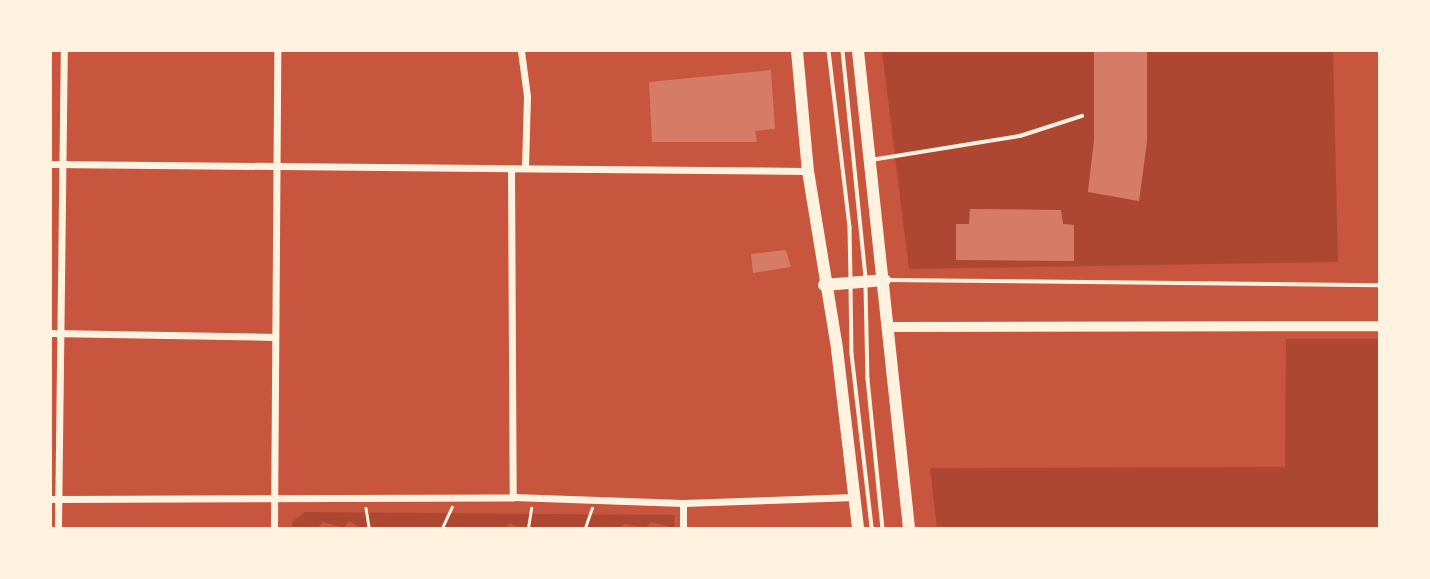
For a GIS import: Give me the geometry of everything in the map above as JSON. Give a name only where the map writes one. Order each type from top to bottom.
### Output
[{"type":"highway","points":[[797,51],[808,171],[824,285],[837,349],[858,528]]},
{"type":"highway","points":[[858,51],[885,280],[909,528]]},
{"type":"highway","points":[[824,285],[885,280]]},
{"type":"street","points":[[58,528],[55,499],[61,334],[64,51]]},
{"type":"street","points":[[274,528],[276,51]]},
{"type":"street","points":[[521,51],[527,96],[525,168]]},
{"type":"street","points":[[51,164],[808,171]]},
{"type":"street","points":[[511,169],[513,497]]},
{"type":"street","points":[[889,327],[1379,326]]},
{"type":"street","points":[[51,334],[275,337]]},
{"type":"street","points":[[55,499],[513,497],[683,503],[855,497]]},
{"type":"street","points":[[683,503],[683,528]]},
{"type":"lane","points":[[829,51],[850,228],[852,354],[872,528]]},
{"type":"lane","points":[[843,51],[866,282],[868,379],[883,528]]},
{"type":"lane","points":[[869,161],[1020,136],[1082,116]]},
{"type":"lane","points":[[885,280],[1379,285]]},
{"type":"path","points":[[365,498],[369,528]]},
{"type":"path","points":[[442,528],[456,498]]},
{"type":"path","points":[[528,528],[532,498]]},
{"type":"path","points":[[585,528],[596,498]]},
{"type":"shaded area","points":[[882,51],[1094,51],[1094,141],[1088,191],[1139,201],[1147,141],[1147,51],[1333,51],[1338,262],[909,269]],"holes":[[[970,209],[1061,210],[1063,224],[1074,225],[1074,261],[957,224],[969,224]]]},
{"type":"shaded area","points":[[1286,339],[1379,339],[1379,528],[937,528],[930,468],[1285,467]]},
{"type":"shaded area","points":[[305,512],[675,515],[674,528],[651,522],[646,528],[624,524],[621,528],[519,528],[510,523],[506,528],[360,528],[349,521],[344,528],[323,522],[318,528],[292,528],[292,522]]},
{"type":"building","points":[[1094,51],[1147,51],[1147,141],[1139,201],[1088,192],[1094,141]]},
{"type":"building","points":[[771,70],[775,129],[755,131],[757,142],[652,142],[649,82]]},
{"type":"building","points":[[970,209],[1061,210],[1063,224],[1074,225],[1074,261],[956,260],[956,224],[969,224]]},
{"type":"building","points":[[786,250],[791,267],[753,273],[751,254]]}]
